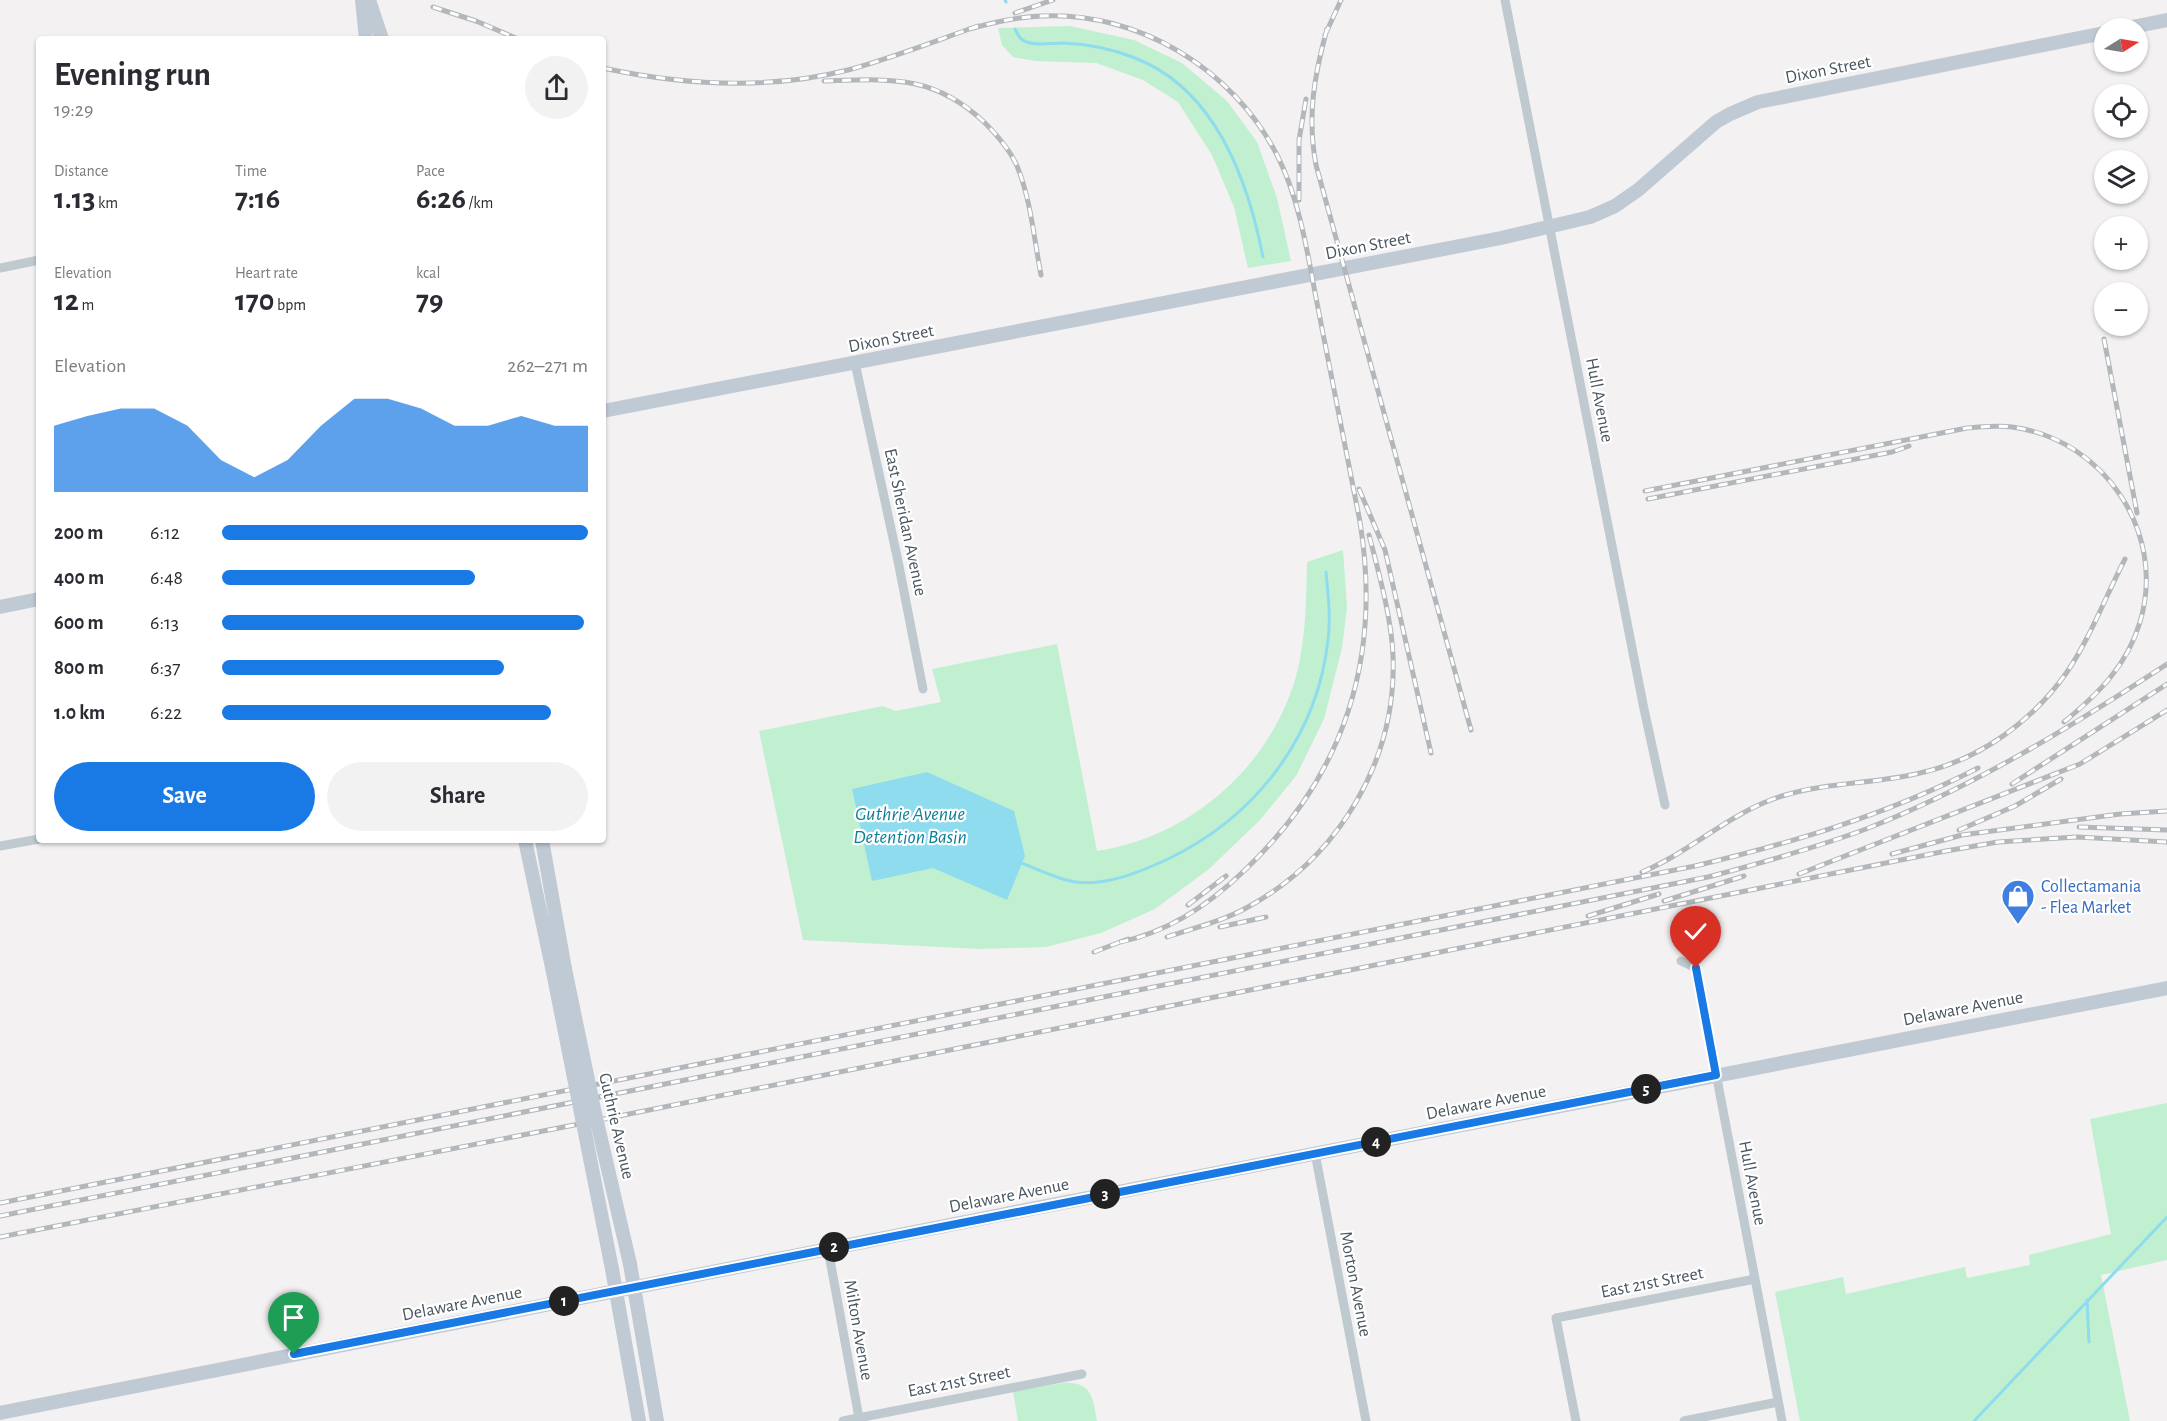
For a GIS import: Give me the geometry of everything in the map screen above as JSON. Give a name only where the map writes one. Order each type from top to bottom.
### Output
[{"type":"main road","points":[[362,0],[366,36]]},
{"type":"main road","points":[[369,0],[381,36]]},
{"type":"main road","points":[[2148,24],[2167,20]]},
{"type":"main road","name":"Dixon Street","points":[[606,410],[1549,227],[1590,217],[1615,206],[1638,190],[1716,122],[1758,102],[2094,35]]},
{"type":"main road","points":[[0,607],[36,600]]},
{"type":"main road","name":"Guthrie Avenue","points":[[526,843],[594,1109],[630,1264],[657,1421]]},
{"type":"main road","name":"Guthrie Avenue","points":[[542,843],[559,970],[639,1421]]},
{"type":"main road","name":"Delaware Avenue","points":[[0,1413],[616,1290],[2167,988]]},
{"type":"street","name":"Hull Avenue","points":[[1505,0],[1644,709],[1665,805]]},
{"type":"street","points":[[0,267],[36,261]]},
{"type":"street","name":"East Sheridan Avenue","points":[[855,363],[923,689]]},
{"type":"street","points":[[0,846],[36,840]]},
{"type":"street","name":"Hull Avenue","points":[[1681,961],[1696,968],[1782,1421]]},
{"type":"street","name":"Morton Avenue","points":[[1315,1154],[1366,1421]]},
{"type":"street","name":"Milton Avenue","points":[[828,1249],[858,1418]]},
{"type":"street","name":"East 21st Street","points":[[1576,1421],[1556,1318],[1755,1279]]},
{"type":"street","name":"East 21st Street","points":[[843,1421],[1082,1374]]},
{"type":"street","points":[[1684,1421],[1778,1402]]},
{"type":"green space","points":[[1070,26],[1134,40],[1182,63],[1227,101],[1257,142],[1277,198],[1291,261],[1248,268],[1234,207],[1212,155],[1178,102],[1143,80],[1096,63],[1035,61],[1013,57],[1002,45],[998,28]]},
{"type":"green space","points":[[1343,550],[1347,607],[1342,648],[1324,719],[1296,776],[1260,820],[1209,869],[1155,909],[1101,933],[1046,947],[980,949],[803,940],[759,731],[883,706],[896,711],[941,702],[932,669],[1057,644],[1097,851],[1128,844],[1157,834],[1185,819],[1211,801],[1235,780],[1255,756],[1273,730],[1287,702],[1298,668],[1304,633],[1307,562]]},
{"type":"green space","points":[[2167,1103],[2167,1260],[2101,1275],[2130,1421],[1800,1421],[1775,1292],[1843,1277],[1846,1294],[1965,1267],[1967,1278],[2030,1265],[2029,1255],[2111,1234],[2090,1119]]},
{"type":"green space","points":[[1073,1383],[1085,1388],[1092,1398],[1097,1421],[1018,1421],[1013,1391]]},
{"type":"water","name":"Guthrie Avenue Detention Basin","points":[[927,772],[1014,811],[1025,856],[1007,900],[933,868],[872,881],[852,789]]},
{"type":"waterway","points":[[1015,29],[1021,39],[1031,43],[1081,44],[1127,55],[1163,72],[1187,91],[1207,114],[1237,168],[1248,198],[1263,257]]},
{"type":"waterway","points":[[1019,862],[1075,882],[1099,882],[1123,877],[1168,859],[1199,842],[1228,821],[1254,797],[1276,770],[1295,741],[1311,710],[1322,676],[1329,623],[1326,572]]},
{"type":"waterway","points":[[1974,1421],[2167,1217]]},
{"type":"waterway","points":[[2087,1300],[2089,1342]]},
{"type":"railway","points":[[1015,13],[1053,0]]},
{"type":"railway","points":[[1325,35],[1341,0]]},
{"type":"railway","points":[[433,7],[476,21],[511,36]]},
{"type":"railway","points":[[969,29],[1014,19],[1041,16],[1077,17],[1113,24],[1147,35],[1179,51],[1209,72],[1235,96],[1258,124],[1277,155],[1298,211],[1360,522],[1365,572],[1365,620],[1360,666],[1348,711],[1331,754],[1308,795],[1280,833],[1245,870],[1218,894],[1172,924],[1120,942]]},
{"type":"railway","points":[[606,69],[694,81],[726,83],[788,81],[848,70],[978,26]]},
{"type":"railway","points":[[1327,29],[1313,97],[1312,130],[1316,165],[1471,730]]},
{"type":"railway","points":[[824,81],[890,80],[928,87],[965,106],[984,122],[1011,154],[1022,179],[1041,275]]},
{"type":"railway","points":[[1299,200],[1299,140],[1306,99]]},
{"type":"railway","points":[[2104,339],[2137,513]]},
{"type":"railway","points":[[1645,491],[1967,428],[2012,427],[2045,435],[2075,450],[2100,471],[2121,496],[2136,524],[2144,556],[2146,589],[2140,622],[2119,666],[2100,690],[2064,722]]},
{"type":"railway","points":[[1648,499],[1892,452],[1909,446]]},
{"type":"railway","points":[[1359,489],[1385,550],[1431,753]]},
{"type":"railway","points":[[1167,937],[1238,912],[1281,886],[1310,861],[1335,833],[1356,802],[1373,768],[1385,732],[1392,695],[1393,656],[1390,627],[1369,535]]},
{"type":"railway","points":[[1642,872],[1660,864],[1745,812],[1782,796],[1834,785],[1903,777],[1942,767],[1983,749],[2021,723],[2038,707],[2067,672],[2125,559]]},
{"type":"railway","points":[[0,1216],[1708,877],[1847,836],[1945,794],[2058,733],[2167,664]]},
{"type":"railway","points":[[2012,784],[2167,684]]},
{"type":"railway","points":[[1799,874],[2080,764],[2167,710]]},
{"type":"railway","points":[[0,1203],[1695,866],[1840,826],[1910,799],[1978,768]]},
{"type":"railway","points":[[1959,830],[2015,806],[2061,779]]},
{"type":"railway","points":[[1892,854],[1962,835],[2120,814],[2167,811]]},
{"type":"railway","points":[[2079,827],[2167,830]]},
{"type":"railway","points":[[0,1237],[574,1125],[1946,851],[1998,842],[2077,837],[2167,842]]},
{"type":"railway","points":[[1188,905],[1226,876]]},
{"type":"railway","points":[[1664,901],[1744,876]]},
{"type":"railway","points":[[1588,916],[1659,894]]},
{"type":"railway","points":[[1220,927],[1266,917]]},
{"type":"railway","points":[[1094,952],[1128,939]]},
{"type":"place","name":"Collectamania - Flea Market","points":[[2018,925]]},
{"type":"route","points":[[294,1354],[1716,1075],[1696,968]]}]
